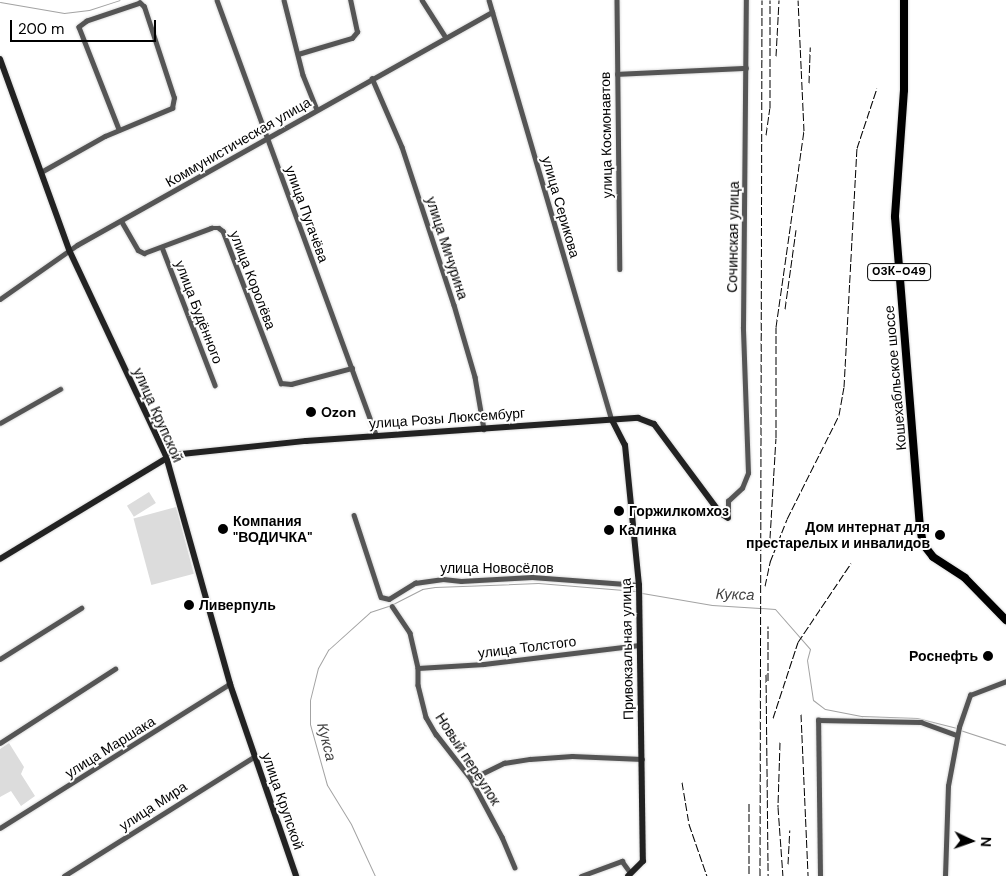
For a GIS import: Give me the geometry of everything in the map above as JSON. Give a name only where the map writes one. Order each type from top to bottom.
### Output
[{"type":"main road","name":"Кошехабльское шоссе","points":[[904,0],[904,90],[895,217],[923,544],[933,557],[965,578],[1006,620]]},
{"type":"street","name":"улица Пугачёва","points":[[217,0],[376,436]]},
{"type":"street","points":[[284,0],[298,54],[317,109]]},
{"type":"street","points":[[298,54],[352,38],[357,32],[350,0]]},
{"type":"street","points":[[422,0],[445,36]]},
{"type":"street","name":"улица Серикова","points":[[489,0],[612,420]]},
{"type":"street","name":"улица Космонавтов","points":[[616,0],[620,269]]},
{"type":"street","name":"Сочинская улица","points":[[728,518],[728,501],[742,488],[748,474],[743,327],[746,0]]},
{"type":"street","points":[[41,172],[119,129],[168,111],[174,103],[144,7],[140,3],[86,21],[79,27],[119,129]]},
{"type":"street","name":"Коммунистическая улица","points":[[0,300],[70,252],[268,140],[317,109],[445,36],[492,12]]},
{"type":"street","name":"улица Крупской","points":[[0,59],[70,252],[166,456],[230,684],[296,876]]},
{"type":"street","points":[[617,74],[746,68]]},
{"type":"street","name":"улица Мичурина","points":[[372,78],[402,147],[451,296],[475,377],[484,429]]},
{"type":"street","name":"улица Королёва","points":[[122,222],[138,250],[150,253],[211,228],[219,228],[223,231],[281,383],[291,384],[352,368]]},
{"type":"street","name":"улица Будённого","points":[[162,248],[215,385]]},
{"type":"street","points":[[0,423],[60,389]]},
{"type":"street","name":"улица Розы Люксембург","points":[[0,559],[166,456],[376,436],[638,418],[654,424],[720,514],[728,518]]},
{"type":"street","name":"Привокзальная улица","points":[[612,420],[625,445],[639,590],[643,861],[629,874]]},
{"type":"street","name":"улица Новосёлов","points":[[354,515],[381,597],[389,598],[415,583],[443,579],[461,581],[532,577],[639,590]]},
{"type":"street","name":"Новый переулок","points":[[392,606],[410,633],[418,668],[418,685],[426,717],[436,734],[471,779],[502,837],[515,867]]},
{"type":"street","points":[[0,659],[82,608]]},
{"type":"street","name":"улица Толстого","points":[[418,668],[484,664],[639,645]]},
{"type":"street","points":[[0,744],[114,669]]},
{"type":"street","points":[[945,876],[948,786],[958,731],[970,694],[1006,680]]},
{"type":"street","name":"улица Маршака","points":[[0,828],[230,684]]},
{"type":"street","points":[[820,876],[818,720],[921,722],[958,731]]},
{"type":"street","points":[[471,779],[504,763],[530,759],[572,756],[642,759]]},
{"type":"street","name":"улица Мира","points":[[64,876],[254,757]]},
{"type":"street","points":[[581,876],[622,861],[629,874]]},
{"type":"shaded area","points":[[149,492],[156,503],[134,517],[127,506]]},
{"type":"shaded area","points":[[176,507],[194,574],[151,585],[133,518]]},
{"type":"shaded area","points":[[9,743],[24,767],[21,774],[35,796],[21,806],[11,791],[0,797],[0,749]]},
{"type":"waterway","name":"Кукса","points":[[0,2],[64,13],[89,10],[119,0]]},
{"type":"waterway","name":"Кукса","points":[[393,604],[422,589],[435,587],[538,583],[636,591]]},
{"type":"waterway","name":"Кукса","points":[[642,593],[712,605],[775,609],[810,649],[807,660],[813,700],[825,709],[862,716],[917,718],[957,728]]},
{"type":"waterway","name":"Кукса","points":[[375,876],[351,824],[327,785],[310,724],[310,700],[318,668],[328,650],[370,612],[389,606]]},
{"type":"waterway","name":"Кукса","points":[[960,730],[1006,745]]},
{"type":"railway","points":[[760,876],[762,0]]},
{"type":"railway","points":[[766,135],[770,108],[770,0]]},
{"type":"railway","points":[[776,56],[779,0]]},
{"type":"railway","points":[[770,538],[776,438],[776,327],[804,131],[798,0]]},
{"type":"railway","points":[[809,83],[810,47]]},
{"type":"railway","points":[[765,586],[770,562],[787,519],[839,415],[844,387],[857,148],[877,88]]},
{"type":"railway","points":[[785,309],[796,230]]},
{"type":"railway","points":[[773,718],[798,642],[851,563]]},
{"type":"railway","points":[[768,626],[768,681]]},
{"type":"railway","points":[[766,674],[768,876]]},
{"type":"railway","points":[[801,714],[808,876]]},
{"type":"railway","points":[[780,742],[778,807],[783,876]]},
{"type":"railway","points":[[682,782],[689,824],[707,876]]},
{"type":"railway","points":[[749,803],[749,876]]},
{"type":"railway","points":[[788,864],[790,830]]},
{"type":"place","name":"Ozon","points":[[311,412]]},
{"type":"place","name":"Горжилкомхоз","points":[[619,511]]},
{"type":"place","name":"Компания \"ВОДИЧКА\"","points":[[223,529]]},
{"type":"place","name":"Калинка","points":[[609,530]]},
{"type":"place","name":"Дом интернат для престарелых и инвалидов","points":[[940,535]]},
{"type":"place","name":"Ливерпуль","points":[[189,605]]},
{"type":"place","name":"Роснефть","points":[[988,656]]}]
